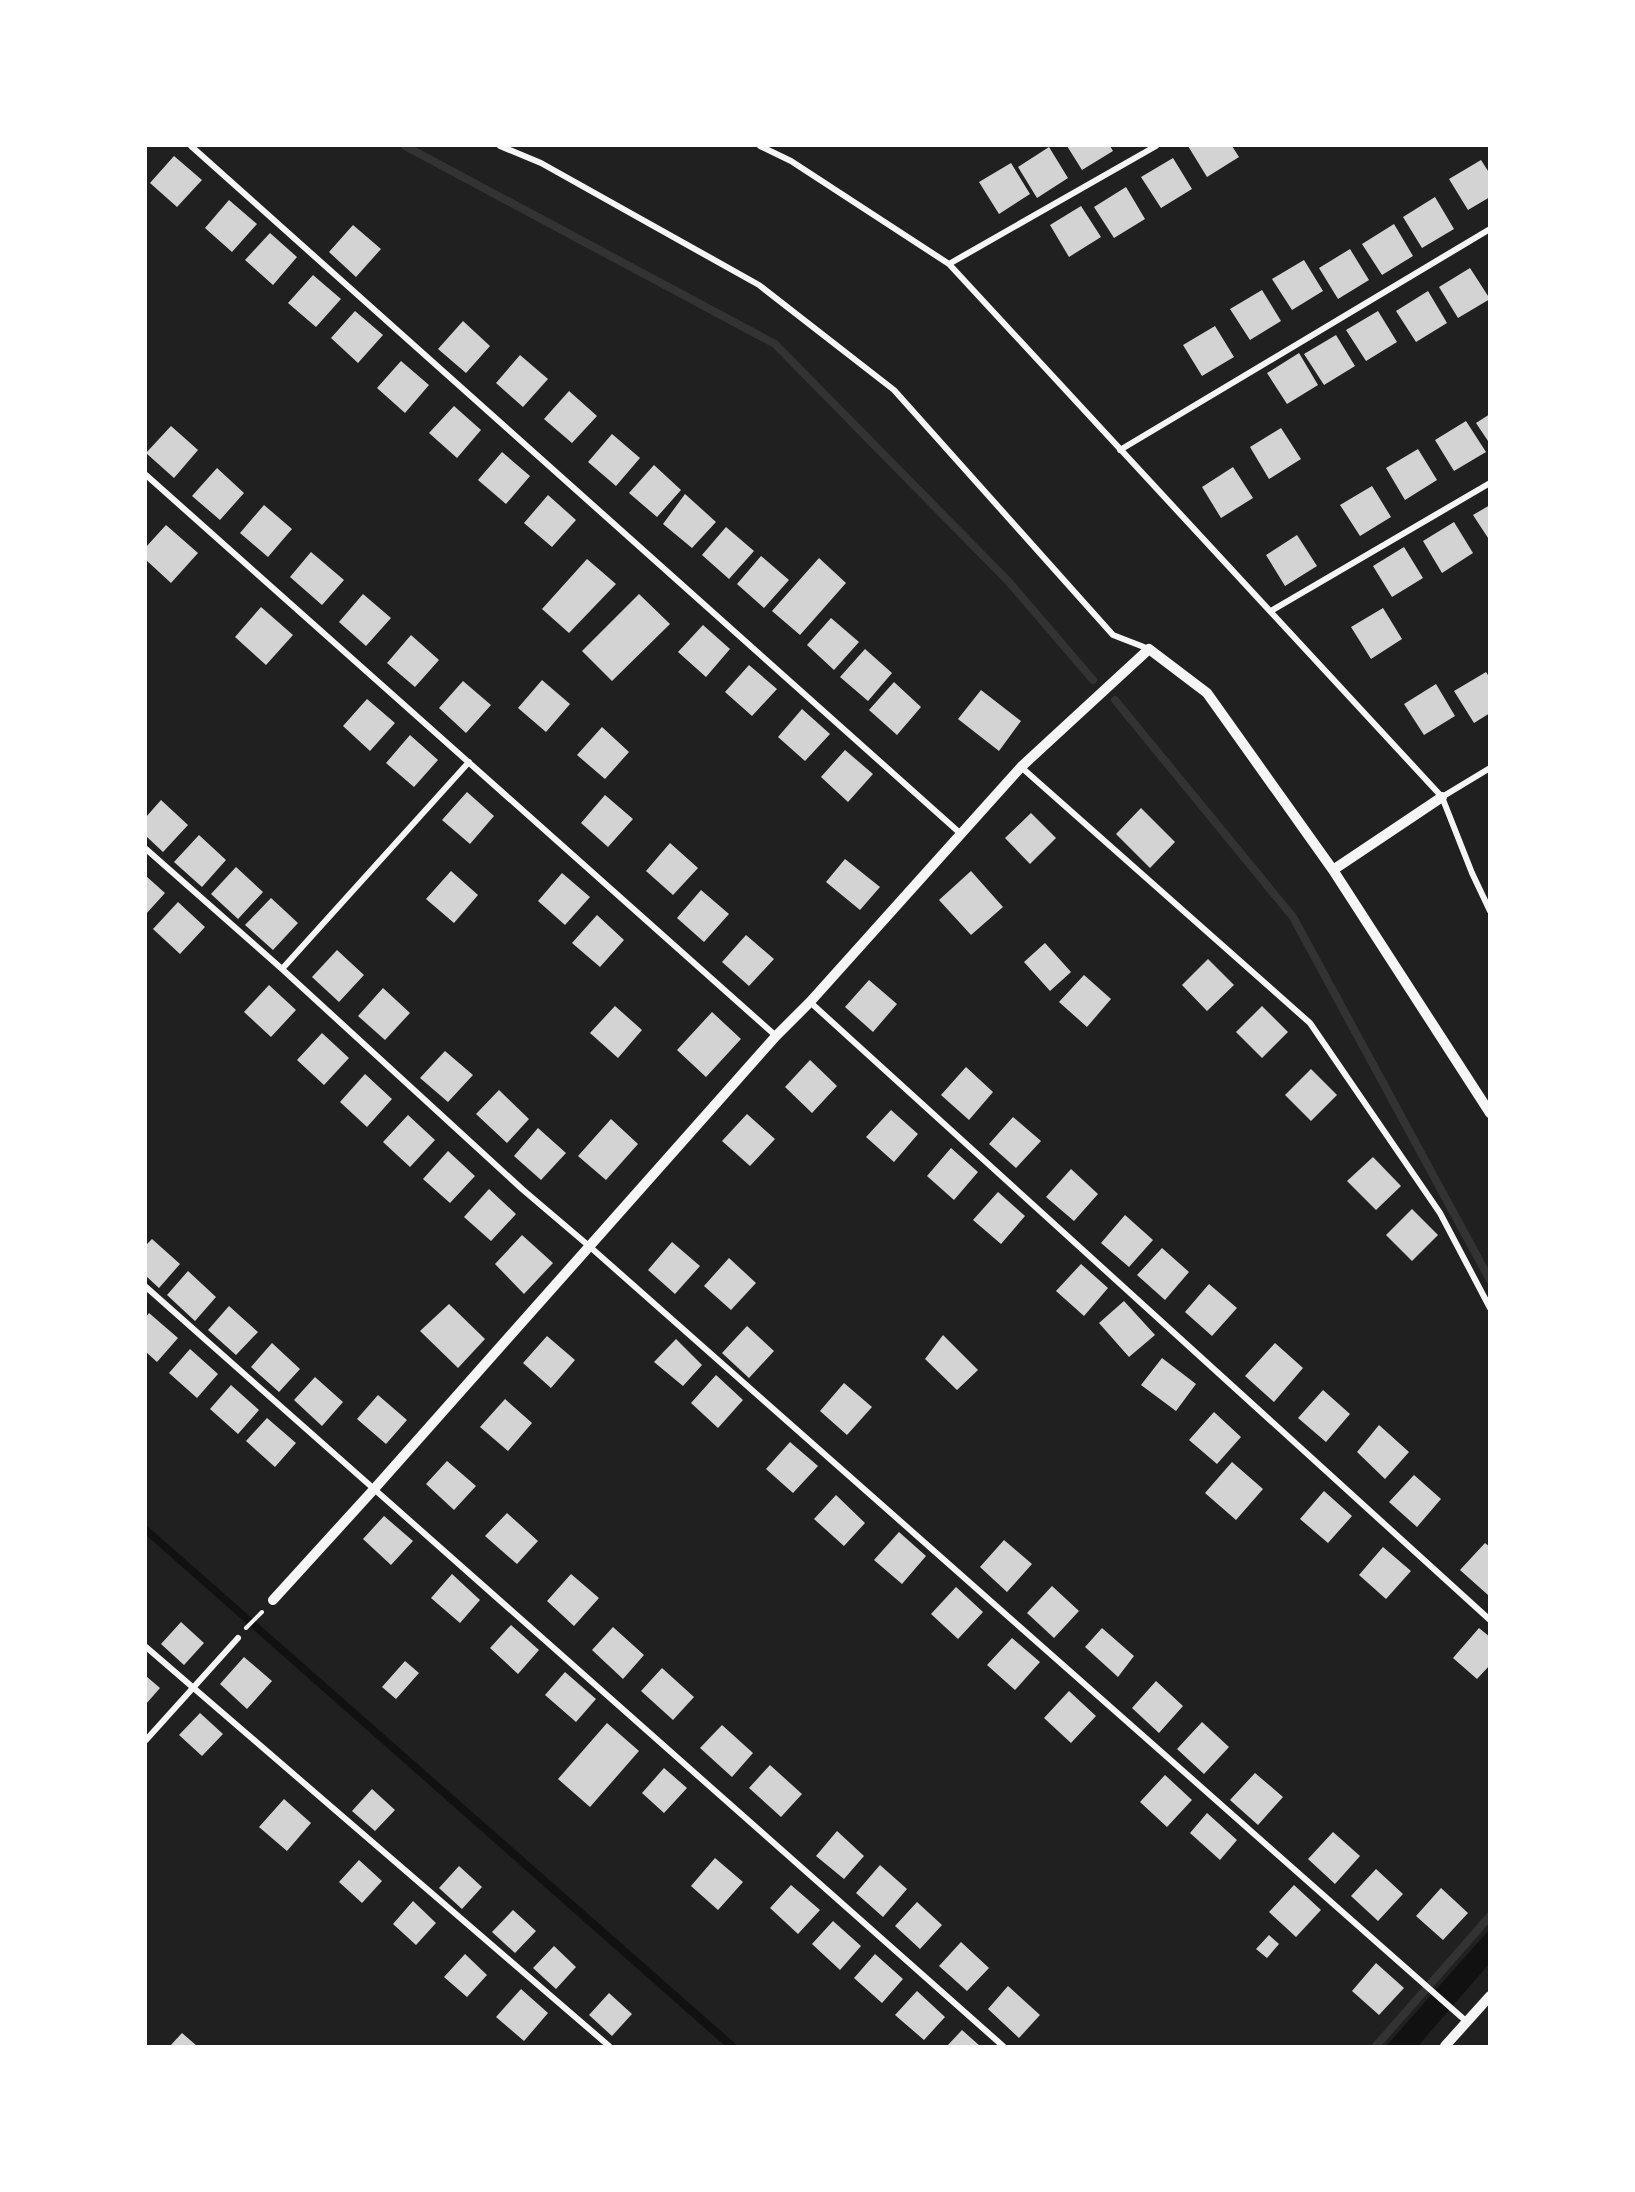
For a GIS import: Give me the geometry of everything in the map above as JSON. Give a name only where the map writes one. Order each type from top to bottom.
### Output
[{"type":"street","points":[[191,146],[961,834]]},
{"type":"street","points":[[500,146],[552,169],[759,285],[894,390],[1113,635],[1149,649],[1207,693],[1333,870],[1490,1113]]},
{"type":"street","points":[[760,146],[791,161],[949,264],[1442,797],[1472,873],[1490,910]]},
{"type":"street","points":[[949,264],[1156,146]]},
{"type":"street","points":[[1120,450],[1490,229]]},
{"type":"street","points":[[146,475],[776,1036]]},
{"type":"street","points":[[1271,611],[1490,483]]},
{"type":"street","points":[[273,1600],[776,1036],[810,1002],[1022,767],[1149,649]]},
{"type":"street","points":[[282,969],[469,762]]},
{"type":"street","points":[[1022,767],[1310,1023],[1440,1213],[1490,1308]]},
{"type":"street","points":[[1333,870],[1442,797],[1490,768]]},
{"type":"street","points":[[146,849],[282,969],[522,1189],[1467,2022]]},
{"type":"street","points":[[810,1002],[1490,1620]]},
{"type":"street","points":[[146,1287],[1003,2046]]},
{"type":"street","points":[[146,1740],[238,1638]]},
{"type":"street","points":[[146,1647],[609,2046]]},
{"type":"street","points":[[1445,2046],[1490,1996]]},
{"type":"path","points":[[238,1638],[273,1600]]},
{"type":"shaded area","points":[[146,146],[1489,146],[1489,1930],[1386,2046],[738,2046],[146,1525]]},
{"type":"shaded area","points":[[146,1535],[725,2046],[146,2046]]},
{"type":"shaded area","points":[[1489,1964],[1489,2046],[1418,2046]]},
{"type":"building","points":[[1067,146],[1110,146],[1113,151],[1082,170]]},
{"type":"building","points":[[1188,146],[1232,146],[1239,157],[1207,177]]},
{"type":"building","points":[[1049,147],[1068,178],[1037,198],[1018,167]]},
{"type":"building","points":[[174,156],[202,180],[177,207],[150,183]]},
{"type":"building","points":[[1173,158],[1192,189],[1161,208],[1141,177]]},
{"type":"building","points":[[1481,160],[1490,174],[1490,197],[1468,210],[1449,179]]},
{"type":"building","points":[[1011,163],[1030,194],[999,214],[979,182]]},
{"type":"building","points":[[1126,187],[1145,219],[1114,238],[1094,207]]},
{"type":"building","points":[[1435,197],[1454,229],[1422,248],[1403,217]]},
{"type":"building","points":[[229,200],[257,224],[232,252],[205,228]]},
{"type":"building","points":[[1081,206],[1101,237],[1069,257],[1050,225]]},
{"type":"building","points":[[1394,224],[1413,256],[1382,275],[1362,244]]},
{"type":"building","points":[[353,225],[381,249],[356,277],[329,252]]},
{"type":"building","points":[[270,233],[297,257],[273,285],[245,260]]},
{"type":"building","points":[[1350,249],[1369,280],[1338,299],[1319,268]]},
{"type":"building","points":[[1304,260],[1323,291],[1292,310],[1272,279]]},
{"type":"building","points":[[1470,268],[1490,299],[1458,318],[1439,287]]},
{"type":"building","points":[[313,275],[341,299],[316,327],[288,303]]},
{"type":"building","points":[[1262,290],[1281,321],[1250,340],[1230,309]]},
{"type":"building","points":[[1428,291],[1447,323],[1416,342],[1396,311]]},
{"type":"building","points":[[355,311],[383,335],[358,363],[331,338]]},
{"type":"building","points":[[1378,311],[1397,342],[1366,361],[1346,330]]},
{"type":"building","points":[[463,321],[490,346],[466,373],[438,349]]},
{"type":"building","points":[[1215,326],[1234,357],[1202,376],[1183,345]]},
{"type":"building","points":[[1336,335],[1355,366],[1324,385],[1304,354]]},
{"type":"building","points":[[1299,353],[1318,385],[1287,404],[1267,373]]},
{"type":"building","points":[[520,355],[548,379],[523,407],[496,383]]},
{"type":"building","points":[[401,361],[429,385],[405,413],[377,388]]},
{"type":"building","points":[[569,391],[597,416],[572,443],[544,419]]},
{"type":"building","points":[[454,406],[481,430],[457,458],[429,433]]},
{"type":"building","points":[[1490,414],[1490,444],[1476,423]]},
{"type":"building","points":[[1466,421],[1486,452],[1454,471],[1435,440]]},
{"type":"building","points":[[171,426],[198,450],[174,478],[146,453]]},
{"type":"building","points":[[1281,428],[1301,459],[1269,479],[1250,447]]},
{"type":"building","points":[[612,434],[640,458],[616,486],[588,462]]},
{"type":"building","points":[[1418,449],[1437,480],[1405,500],[1386,468]]},
{"type":"building","points":[[502,452],[530,476],[506,504],[478,480]]},
{"type":"building","points":[[654,465],[681,490],[657,517],[629,493]]},
{"type":"building","points":[[1233,467],[1253,498],[1221,518],[1202,487]]},
{"type":"building","points":[[217,468],[244,493],[220,520],[192,496]]},
{"type":"building","points":[[1372,486],[1391,517],[1360,536],[1340,505]]},
{"type":"building","points":[[685,494],[716,522],[692,548],[663,524]]},
{"type":"building","points":[[548,495],[576,520],[552,547],[524,523]]},
{"type":"building","points":[[264,505],[292,529],[268,557],[240,533]]},
{"type":"building","points":[[1490,505],[1490,541],[1473,515]]},
{"type":"building","points":[[1454,522],[1473,553],[1442,573],[1423,541]]},
{"type":"building","points":[[166,525],[198,553],[171,583],[146,560],[146,547]]},
{"type":"building","points":[[726,527],[754,551],[729,579],[702,555]]},
{"type":"building","points":[[1297,535],[1317,566],[1285,586],[1266,555]]},
{"type":"building","points":[[1404,547],[1423,578],[1392,597],[1373,566]]},
{"type":"building","points":[[311,552],[344,580],[322,605],[290,577]]},
{"type":"building","points":[[761,556],[789,580],[764,608],[737,584]]},
{"type":"building","points":[[819,558],[846,583],[800,635],[772,611]]},
{"type":"building","points":[[587,559],[616,584],[569,633],[542,609]]},
{"type":"building","points":[[363,594],[391,618],[366,646],[339,622]]},
{"type":"building","points":[[639,594],[670,624],[612,681],[582,651]]},
{"type":"building","points":[[261,607],[293,635],[266,665],[235,637]]},
{"type":"building","points":[[1383,608],[1402,639],[1371,659],[1351,627]]},
{"type":"building","points":[[831,618],[859,642],[834,670],[807,645]]},
{"type":"building","points":[[703,625],[730,649],[706,677],[678,652]]},
{"type":"building","points":[[411,635],[439,660],[415,687],[387,663]]},
{"type":"building","points":[[865,649],[892,673],[868,701],[840,677]]},
{"type":"building","points":[[749,665],[777,689],[752,716],[725,692]]},
{"type":"building","points":[[1486,672],[1490,678],[1490,713],[1474,723],[1454,691]]},
{"type":"building","points":[[542,680],[570,704],[546,732],[518,708]]},
{"type":"building","points":[[463,681],[491,705],[466,733],[439,708]]},
{"type":"building","points":[[894,682],[921,707],[897,735],[869,710]]},
{"type":"building","points":[[1436,684],[1455,716],[1424,735],[1404,704]]},
{"type":"building","points":[[981,690],[1021,721],[999,751],[958,719]]},
{"type":"building","points":[[367,699],[395,723],[370,751],[343,726]]},
{"type":"building","points":[[802,709],[830,734],[805,761],[778,737]]},
{"type":"building","points":[[602,727],[629,752],[605,779],[577,755]]},
{"type":"building","points":[[410,735],[438,760],[414,787],[386,763]]},
{"type":"building","points":[[845,750],[873,774],[848,802],[821,777]]},
{"type":"building","points":[[467,792],[494,816],[470,844],[442,820]]},
{"type":"building","points":[[605,795],[633,819],[608,847],[581,823]]},
{"type":"building","points":[[161,800],[188,825],[163,852],[146,836],[146,817]]},
{"type":"building","points":[[1141,808],[1175,842],[1150,868],[1116,834]]},
{"type":"building","points":[[1031,813],[1056,838],[1030,864],[1005,838]]},
{"type":"building","points":[[199,835],[226,860],[202,887],[174,862]]},
{"type":"building","points":[[670,843],[698,868],[673,895],[646,871]]},
{"type":"building","points":[[845,859],[880,887],[860,910],[826,882]]},
{"type":"building","points":[[236,867],[263,892],[238,919],[211,894]]},
{"type":"building","points":[[451,871],[478,895],[454,923],[426,899]]},
{"type":"building","points":[[971,871],[1003,907],[971,935],[939,900]]},
{"type":"building","points":[[562,873],[590,897],[565,925],[538,901]]},
{"type":"building","points":[[146,876],[165,893],[146,914]]},
{"type":"building","points":[[701,890],[729,914],[704,942],[677,918]]},
{"type":"building","points":[[271,898],[298,923],[273,950],[245,925]]},
{"type":"building","points":[[178,902],[205,927],[180,954],[153,929]]},
{"type":"building","points":[[597,915],[624,940],[600,967],[572,943]]},
{"type":"building","points":[[746,935],[774,959],[749,986],[722,962]]},
{"type":"building","points":[[1045,943],[1071,972],[1050,991],[1024,962]]},
{"type":"building","points":[[337,950],[364,975],[339,1002],[312,977]]},
{"type":"building","points":[[1208,959],[1234,985],[1207,1011],[1182,985]]},
{"type":"building","points":[[1084,975],[1111,999],[1087,1027],[1059,1002]]},
{"type":"building","points":[[869,980],[897,1004],[873,1032],[845,1007]]},
{"type":"building","points":[[269,985],[296,1010],[271,1037],[244,1012]]},
{"type":"building","points":[[383,988],[410,1013],[385,1040],[358,1016]]},
{"type":"building","points":[[615,1006],[642,1030],[618,1058],[590,1033]]},
{"type":"building","points":[[1262,1006],[1288,1032],[1262,1058],[1236,1032]]},
{"type":"building","points":[[712,1012],[741,1039],[706,1077],[677,1050]]},
{"type":"building","points":[[322,1033],[349,1058],[324,1085],[297,1060]]},
{"type":"building","points":[[445,1051],[473,1075],[448,1102],[420,1078]]},
{"type":"building","points":[[810,1060],[837,1086],[812,1113],[785,1087]]},
{"type":"building","points":[[966,1067],[993,1092],[969,1120],[941,1095]]},
{"type":"building","points":[[1311,1069],[1337,1095],[1311,1121],[1285,1095]]},
{"type":"building","points":[[365,1074],[392,1099],[367,1127],[340,1102]]},
{"type":"building","points":[[499,1090],[529,1119],[507,1143],[476,1114]]},
{"type":"building","points":[[891,1110],[918,1134],[894,1162],[866,1137]]},
{"type":"building","points":[[747,1114],[775,1139],[750,1166],[722,1141]]},
{"type":"building","points":[[408,1115],[435,1140],[410,1167],[383,1142]]},
{"type":"building","points":[[1013,1117],[1041,1141],[1016,1168],[989,1144]]},
{"type":"building","points":[[611,1119],[638,1144],[606,1180],[578,1156]]},
{"type":"building","points":[[538,1128],[566,1153],[541,1180],[514,1156]]},
{"type":"building","points":[[951,1148],[978,1172],[954,1200],[927,1176]]},
{"type":"building","points":[[448,1151],[475,1176],[450,1203],[423,1179]]},
{"type":"building","points":[[1373,1157],[1401,1186],[1376,1210],[1347,1181]]},
{"type":"building","points":[[1071,1169],[1098,1194],[1074,1221],[1046,1197]]},
{"type":"building","points":[[489,1189],[516,1214],[491,1241],[464,1217]]},
{"type":"building","points":[[998,1192],[1025,1216],[1001,1244],[973,1220]]},
{"type":"building","points":[[1412,1209],[1438,1235],[1412,1261],[1386,1235]]},
{"type":"building","points":[[1125,1215],[1153,1240],[1129,1267],[1101,1243]]},
{"type":"building","points":[[522,1235],[553,1263],[524,1294],[495,1264]]},
{"type":"building","points":[[152,1239],[180,1264],[159,1288],[146,1276],[146,1245]]},
{"type":"building","points":[[672,1242],[700,1266],[675,1294],[648,1270]]},
{"type":"building","points":[[1162,1248],[1189,1272],[1165,1300],[1137,1275]]},
{"type":"building","points":[[729,1258],[756,1283],[731,1310],[704,1286]]},
{"type":"building","points":[[1081,1264],[1108,1288],[1084,1316],[1056,1291]]},
{"type":"building","points":[[188,1271],[216,1297],[195,1321],[167,1295]]},
{"type":"building","points":[[1209,1284],[1237,1308],[1212,1336],[1185,1312]]},
{"type":"building","points":[[1124,1301],[1155,1335],[1129,1357],[1099,1323]]},
{"type":"building","points":[[449,1304],[485,1339],[458,1368],[420,1331]]},
{"type":"building","points":[[229,1306],[258,1332],[236,1355],[208,1330]]},
{"type":"building","points":[[149,1313],[178,1338],[157,1362],[146,1352],[146,1317]]},
{"type":"building","points":[[747,1326],[774,1351],[749,1378],[722,1353]]},
{"type":"building","points":[[943,1335],[978,1370],[957,1390],[925,1359]]},
{"type":"building","points":[[547,1336],[575,1360],[551,1388],[523,1363]]},
{"type":"building","points":[[676,1339],[702,1365],[683,1386],[654,1362]]},
{"type":"building","points":[[272,1343],[300,1369],[279,1392],[251,1367]]},
{"type":"building","points":[[1275,1343],[1303,1368],[1274,1402],[1245,1376]]},
{"type":"building","points":[[190,1349],[218,1374],[197,1398],[169,1373]]},
{"type":"building","points":[[1162,1358],[1196,1384],[1176,1411],[1141,1385]]},
{"type":"building","points":[[716,1375],[743,1400],[718,1428],[691,1403]]},
{"type":"building","points":[[315,1377],[343,1402],[322,1426],[294,1400]]},
{"type":"building","points":[[844,1383],[872,1407],[847,1435],[820,1411]]},
{"type":"building","points":[[231,1385],[259,1410],[238,1434],[210,1409]]},
{"type":"building","points":[[1323,1390],[1350,1414],[1326,1442],[1298,1418]]},
{"type":"building","points":[[378,1395],[407,1420],[386,1444],[357,1419]]},
{"type":"building","points":[[505,1399],[532,1423],[508,1451],[480,1427]]},
{"type":"building","points":[[1214,1412],[1241,1437],[1217,1464],[1189,1440]]},
{"type":"building","points":[[267,1418],[296,1443],[275,1467],[246,1441]]},
{"type":"building","points":[[1379,1425],[1409,1452],[1385,1479],[1357,1452]]},
{"type":"building","points":[[790,1442],[818,1466],[793,1493],[766,1469]]},
{"type":"building","points":[[447,1461],[476,1486],[454,1510],[426,1484]]},
{"type":"building","points":[[1232,1462],[1263,1489],[1236,1520],[1205,1493]]},
{"type":"building","points":[[1414,1475],[1441,1499],[1417,1527],[1389,1502]]},
{"type":"building","points":[[1324,1491],[1352,1516],[1328,1543],[1300,1519]]},
{"type":"building","points":[[836,1495],[865,1523],[844,1546],[814,1519]]},
{"type":"building","points":[[507,1513],[538,1541],[517,1564],[485,1536]]},
{"type":"building","points":[[384,1516],[413,1541],[391,1565],[363,1539]]},
{"type":"building","points":[[899,1532],[926,1556],[902,1584],[874,1560]]},
{"type":"building","points":[[1004,1540],[1032,1564],[1007,1592],[980,1567]]},
{"type":"building","points":[[1485,1543],[1490,1547],[1490,1593],[1488,1595],[1460,1570]]},
{"type":"building","points":[[1383,1547],[1411,1571],[1386,1599],[1359,1575]]},
{"type":"building","points":[[452,1574],[480,1600],[460,1623],[431,1598]]},
{"type":"building","points":[[571,1574],[599,1598],[574,1626],[547,1601]]},
{"type":"building","points":[[1052,1586],[1079,1611],[1054,1638],[1027,1613]]},
{"type":"building","points":[[956,1587],[983,1612],[958,1639],[931,1614]]},
{"type":"building","points":[[181,1622],[204,1643],[184,1665],[161,1644]]},
{"type":"building","points":[[511,1625],[539,1650],[518,1674],[490,1648]]},
{"type":"building","points":[[613,1627],[644,1655],[623,1679],[592,1650]]},
{"type":"building","points":[[1102,1628],[1134,1656],[1118,1677],[1085,1647]]},
{"type":"building","points":[[1479,1628],[1490,1637],[1490,1665],[1477,1679],[1453,1658]]},
{"type":"building","points":[[1012,1638],[1040,1662],[1015,1690],[987,1665]]},
{"type":"building","points":[[244,1657],[272,1681],[247,1709],[220,1684]]},
{"type":"building","points":[[405,1661],[419,1673],[396,1699],[382,1687]]},
{"type":"building","points":[[662,1668],[694,1697],[673,1720],[641,1691]]},
{"type":"building","points":[[565,1672],[596,1699],[576,1722],[545,1695]]},
{"type":"building","points":[[146,1676],[160,1688],[146,1704]]},
{"type":"building","points":[[1156,1681],[1183,1706],[1159,1733],[1132,1708]]},
{"type":"building","points":[[1069,1691],[1096,1716],[1071,1743],[1044,1718]]},
{"type":"building","points":[[200,1713],[223,1734],[202,1756],[179,1735]]},
{"type":"building","points":[[1202,1722],[1229,1747],[1204,1774],[1177,1749]]},
{"type":"building","points":[[607,1723],[639,1751],[590,1807],[558,1779]]},
{"type":"building","points":[[722,1725],[753,1753],[732,1777],[700,1748]]},
{"type":"building","points":[[770,1765],[802,1794],[781,1817],[749,1788]]},
{"type":"building","points":[[664,1768],[687,1788],[664,1813],[642,1793]]},
{"type":"building","points":[[1255,1773],[1283,1797],[1258,1825],[1230,1800]]},
{"type":"building","points":[[1165,1775],[1192,1800],[1167,1827],[1140,1802]]},
{"type":"building","points":[[372,1789],[395,1810],[375,1831],[352,1811]]},
{"type":"building","points":[[284,1799],[311,1823],[287,1851],[259,1827]]},
{"type":"building","points":[[1207,1813],[1237,1840],[1220,1860],[1190,1833]]},
{"type":"building","points":[[837,1831],[864,1856],[844,1879],[816,1856]]},
{"type":"building","points":[[1333,1832],[1360,1856],[1335,1884],[1308,1859]]},
{"type":"building","points":[[715,1858],[743,1882],[718,1910],[691,1886]]},
{"type":"building","points":[[359,1860],[382,1881],[362,1903],[339,1882]]},
{"type":"building","points":[[880,1865],[907,1889],[883,1917],[856,1893]]},
{"type":"building","points":[[459,1866],[482,1887],[462,1909],[439,1888]]},
{"type":"building","points":[[1376,1869],[1403,1894],[1378,1921],[1351,1896]]},
{"type":"building","points":[[791,1885],[820,1910],[798,1934],[770,1908]]},
{"type":"building","points":[[1294,1885],[1321,1910],[1296,1937],[1269,1912]]},
{"type":"building","points":[[1441,1888],[1468,1913],[1443,1940],[1416,1916]]},
{"type":"building","points":[[413,1901],[436,1923],[416,1945],[393,1924]]},
{"type":"building","points":[[917,1902],[942,1925],[920,1949],[895,1926]]},
{"type":"building","points":[[513,1910],[536,1931],[515,1953],[492,1932]]},
{"type":"building","points":[[833,1921],[861,1946],[840,1970],[812,1944]]},
{"type":"building","points":[[1269,1935],[1279,1944],[1267,1958],[1256,1949]]},
{"type":"building","points":[[961,1942],[989,1968],[967,1991],[939,1966]]},
{"type":"building","points":[[554,1946],[576,1967],[556,1989],[533,1968]]},
{"type":"building","points":[[465,1954],[487,1975],[467,1997],[444,1977]]},
{"type":"building","points":[[875,1954],[903,1979],[882,2003],[854,1978]]},
{"type":"building","points":[[1376,1963],[1404,1988],[1379,2015],[1352,1991]]},
{"type":"building","points":[[1008,1986],[1040,2015],[1019,2038],[988,2009]]},
{"type":"building","points":[[521,1989],[548,2013],[524,2041],[496,2017]]},
{"type":"building","points":[[917,1991],[945,2017],[924,2040],[895,2015]]},
{"type":"building","points":[[609,1993],[632,2014],[612,2036],[589,2015]]},
{"type":"building","points":[[962,2030],[980,2046],[947,2046]]},
{"type":"building","points":[[182,2033],[197,2046],[170,2046]]},
{"type":"waterway","points":[[405,146],[775,344],[1009,582],[1093,680]]},
{"type":"waterway","points":[[1115,700],[1293,917],[1490,1280]]},
{"type":"waterway","points":[[1376,2046],[1490,1916]]}]
